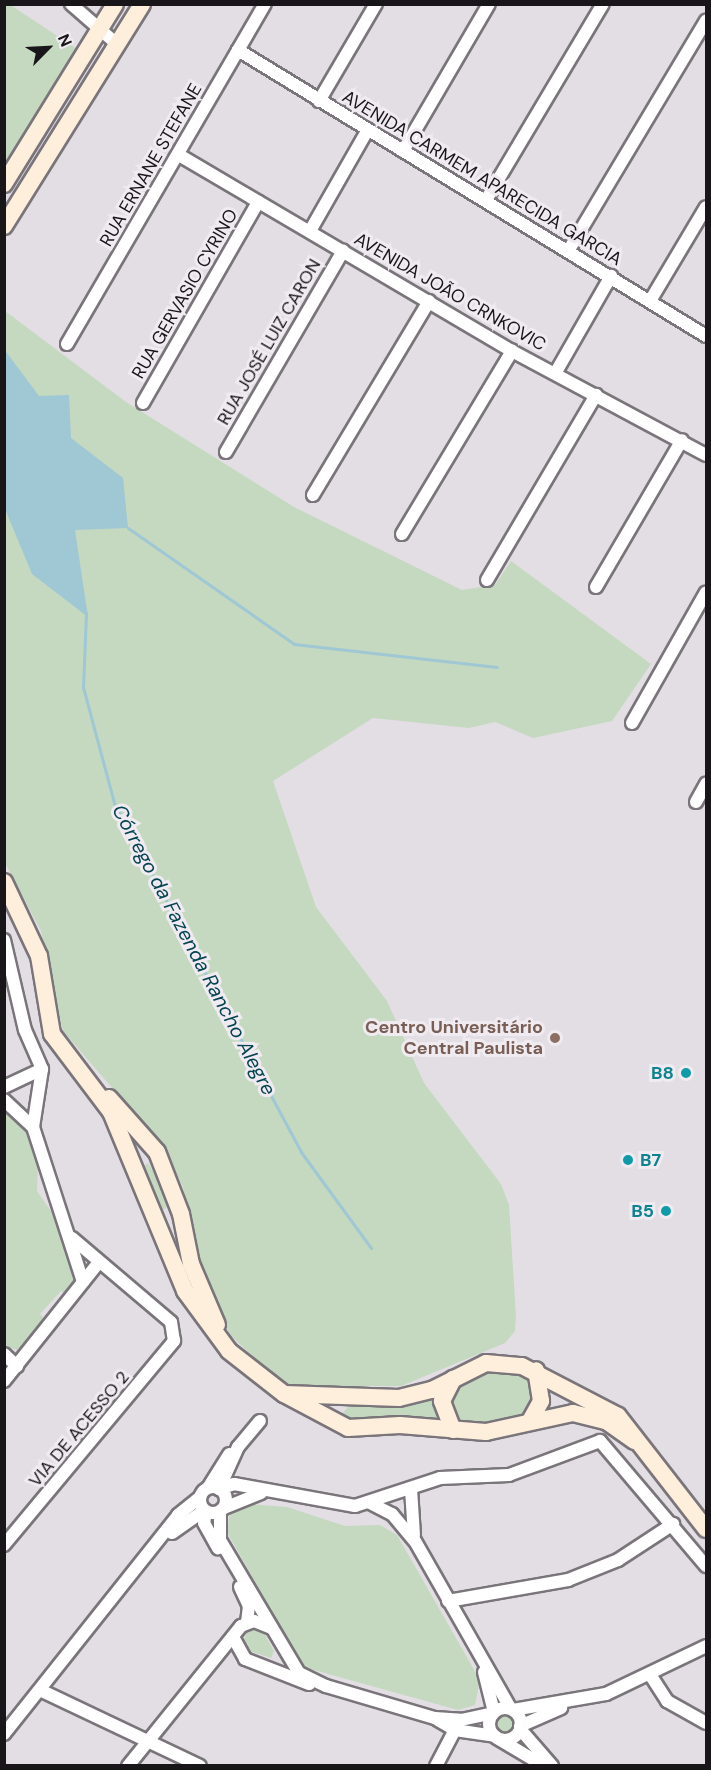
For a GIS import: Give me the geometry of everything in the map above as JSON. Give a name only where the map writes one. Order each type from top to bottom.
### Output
[{"type":"street","points":[[4,184],[116,4]]},
{"type":"street","points":[[4,226],[142,4]]},
{"type":"street","name":"RUA ERNANE STEFANE","points":[[68,344],[265,4]]},
{"type":"street","points":[[319,101],[376,4]]},
{"type":"street","points":[[403,151],[489,4]]},
{"type":"street","points":[[486,200],[603,4]]},
{"type":"street","points":[[72,5],[98,33],[118,45]]},
{"type":"street","points":[[570,248],[706,21]]},
{"type":"street","name":"AVENIDA CARMEM APARECIDA GARCIA","points":[[238,50],[368,131],[570,248],[706,336]]},
{"type":"street","points":[[310,231],[368,131]]},
{"type":"street","name":"AVENIDA JOÃO CRNKOVIC","points":[[179,154],[513,351],[556,372],[706,455]]},
{"type":"street","name":"RUA GERVASIO CYRINO","points":[[143,403],[258,202]]},
{"type":"street","points":[[650,301],[706,207]]},
{"type":"street","name":"RUA JOSÉ LUIZ CARON","points":[[226,452],[344,251]]},
{"type":"street","points":[[556,372],[611,276]]},
{"type":"street","points":[[313,495],[429,302]]},
{"type":"street","points":[[402,534],[513,351]]},
{"type":"street","points":[[487,579],[596,395]]},
{"type":"street","points":[[596,587],[682,440]]},
{"type":"street","points":[[632,723],[706,592]]},
{"type":"street","points":[[696,802],[706,784]]},
{"type":"street","points":[[4,882],[35,945],[52,1034],[111,1112],[185,1291],[245,1365],[285,1394],[331,1421],[348,1428],[486,1432],[530,1421],[584,1414],[635,1441]]},
{"type":"street","points":[[4,940],[25,1030],[42,1069],[33,1126],[72,1238],[82,1282]]},
{"type":"street","points":[[4,1087],[42,1069]]},
{"type":"street","points":[[84,1075],[157,1152],[177,1203],[205,1299],[245,1365]]},
{"type":"street","points":[[4,1100],[33,1126]]},
{"type":"street","points":[[129,1156],[157,1152]]},
{"type":"street","points":[[152,1212],[169,1213],[177,1203]]},
{"type":"street","points":[[4,1381],[99,1262],[72,1238]]},
{"type":"street","name":"VIA DE ACESSO 2","points":[[4,1545],[9,1530],[172,1346],[176,1334],[166,1316],[99,1262]]},
{"type":"street","points":[[4,1354],[17,1366]]},
{"type":"street","points":[[285,1394],[415,1395],[495,1362],[536,1370],[605,1406],[706,1529]]},
{"type":"street","points":[[530,1421],[541,1401],[536,1370]]},
{"type":"street","points":[[453,1379],[442,1401],[453,1430]]},
{"type":"street","points":[[331,1421],[331,1407],[343,1396]]},
{"type":"street","points":[[4,1734],[157,1544],[209,1491],[235,1452],[260,1421]]},
{"type":"street","points":[[209,1491],[240,1485],[266,1493],[339,1507],[370,1503],[440,1478],[509,1475],[600,1441],[673,1524],[706,1566]]},
{"type":"street","points":[[235,1452],[240,1485]]},
{"type":"street","points":[[411,1489],[408,1509],[415,1541]]},
{"type":"street","points":[[209,1491],[222,1510],[218,1532],[228,1555],[278,1641],[295,1669],[326,1686]]},
{"type":"street","points":[[209,1491],[205,1511],[208,1531],[228,1555]]},
{"type":"street","points":[[157,1544],[205,1511],[222,1510],[266,1493]]},
{"type":"street","points":[[370,1503],[392,1514],[415,1541],[476,1652],[512,1709],[520,1728],[552,1766]]},
{"type":"street","points":[[448,1602],[568,1581],[618,1560],[673,1524]]},
{"type":"street","points":[[128,1766],[198,1677],[247,1623],[249,1606],[236,1569]]},
{"type":"street","points":[[247,1623],[272,1629]]},
{"type":"street","points":[[233,1637],[240,1654],[260,1666],[496,1737],[510,1738],[520,1728],[570,1704],[651,1676],[706,1646]]},
{"type":"street","points":[[260,1666],[277,1658],[278,1641]]},
{"type":"street","points":[[476,1652],[494,1713],[490,1728],[500,1745],[544,1766]]},
{"type":"street","points":[[198,1677],[223,1657],[240,1654]]},
{"type":"street","points":[[651,1676],[667,1701],[706,1723]]},
{"type":"street","points":[[40,1690],[200,1766]]},
{"type":"street","points":[[436,1766],[458,1725],[512,1709],[570,1704]]},
{"type":"green space","points":[[9,4],[80,51],[5,168],[4,5]]},
{"type":"green space","points":[[5,311],[126,402],[294,507],[462,590],[495,585],[511,561],[651,664],[612,721],[533,738],[495,722],[469,728],[373,718],[273,781],[316,907],[387,1001],[424,1083],[501,1184],[509,1205],[516,1317],[515,1331],[505,1343],[401,1386],[292,1386],[276,1378],[230,1335],[195,1251],[183,1187],[164,1148],[63,1031],[41,931],[5,863]]},
{"type":"green space","points":[[5,1107],[28,1130],[38,1163],[37,1191],[59,1223],[77,1281],[68,1296],[61,1291],[40,1314],[47,1321],[19,1350],[5,1347]]},
{"type":"green space","points":[[148,1163],[171,1202],[165,1209],[157,1210],[141,1168]]},
{"type":"green space","points":[[505,1369],[529,1377],[534,1404],[520,1421],[460,1426],[448,1400],[451,1389],[478,1372]]},
{"type":"green space","points":[[439,1393],[441,1420],[344,1421],[341,1415],[351,1404]]},
{"type":"green space","points":[[248,1504],[287,1507],[345,1526],[380,1525],[397,1535],[480,1680],[475,1705],[458,1710],[303,1667],[227,1532],[230,1512]]},
{"type":"green space","points":[[250,1626],[261,1628],[274,1651],[271,1658],[240,1648]]},
{"type":"green space","points":[[505,1712],[510,1713],[516,1719],[516,1729],[510,1735],[505,1736],[500,1735],[494,1729],[493,1724],[494,1719],[500,1713]]},
{"type":"water","points":[[4,349],[39,396],[69,395],[71,438],[123,478],[128,528],[75,530],[88,617],[32,574],[5,509]]},
{"type":"waterway","points":[[128,528],[294,644],[497,667]]},
{"type":"waterway","name":"Córrego da Fazenda Rancho Alegre","points":[[86,613],[83,687],[114,803],[301,1152],[371,1248]]},
{"type":"place","name":"Centro Universitário Central Paulista","points":[[555,1038]]},
{"type":"place","name":"B8","points":[[686,1073]]},
{"type":"place","name":"B7","points":[[628,1160]]},
{"type":"place","name":"B5","points":[[666,1211]]}]
